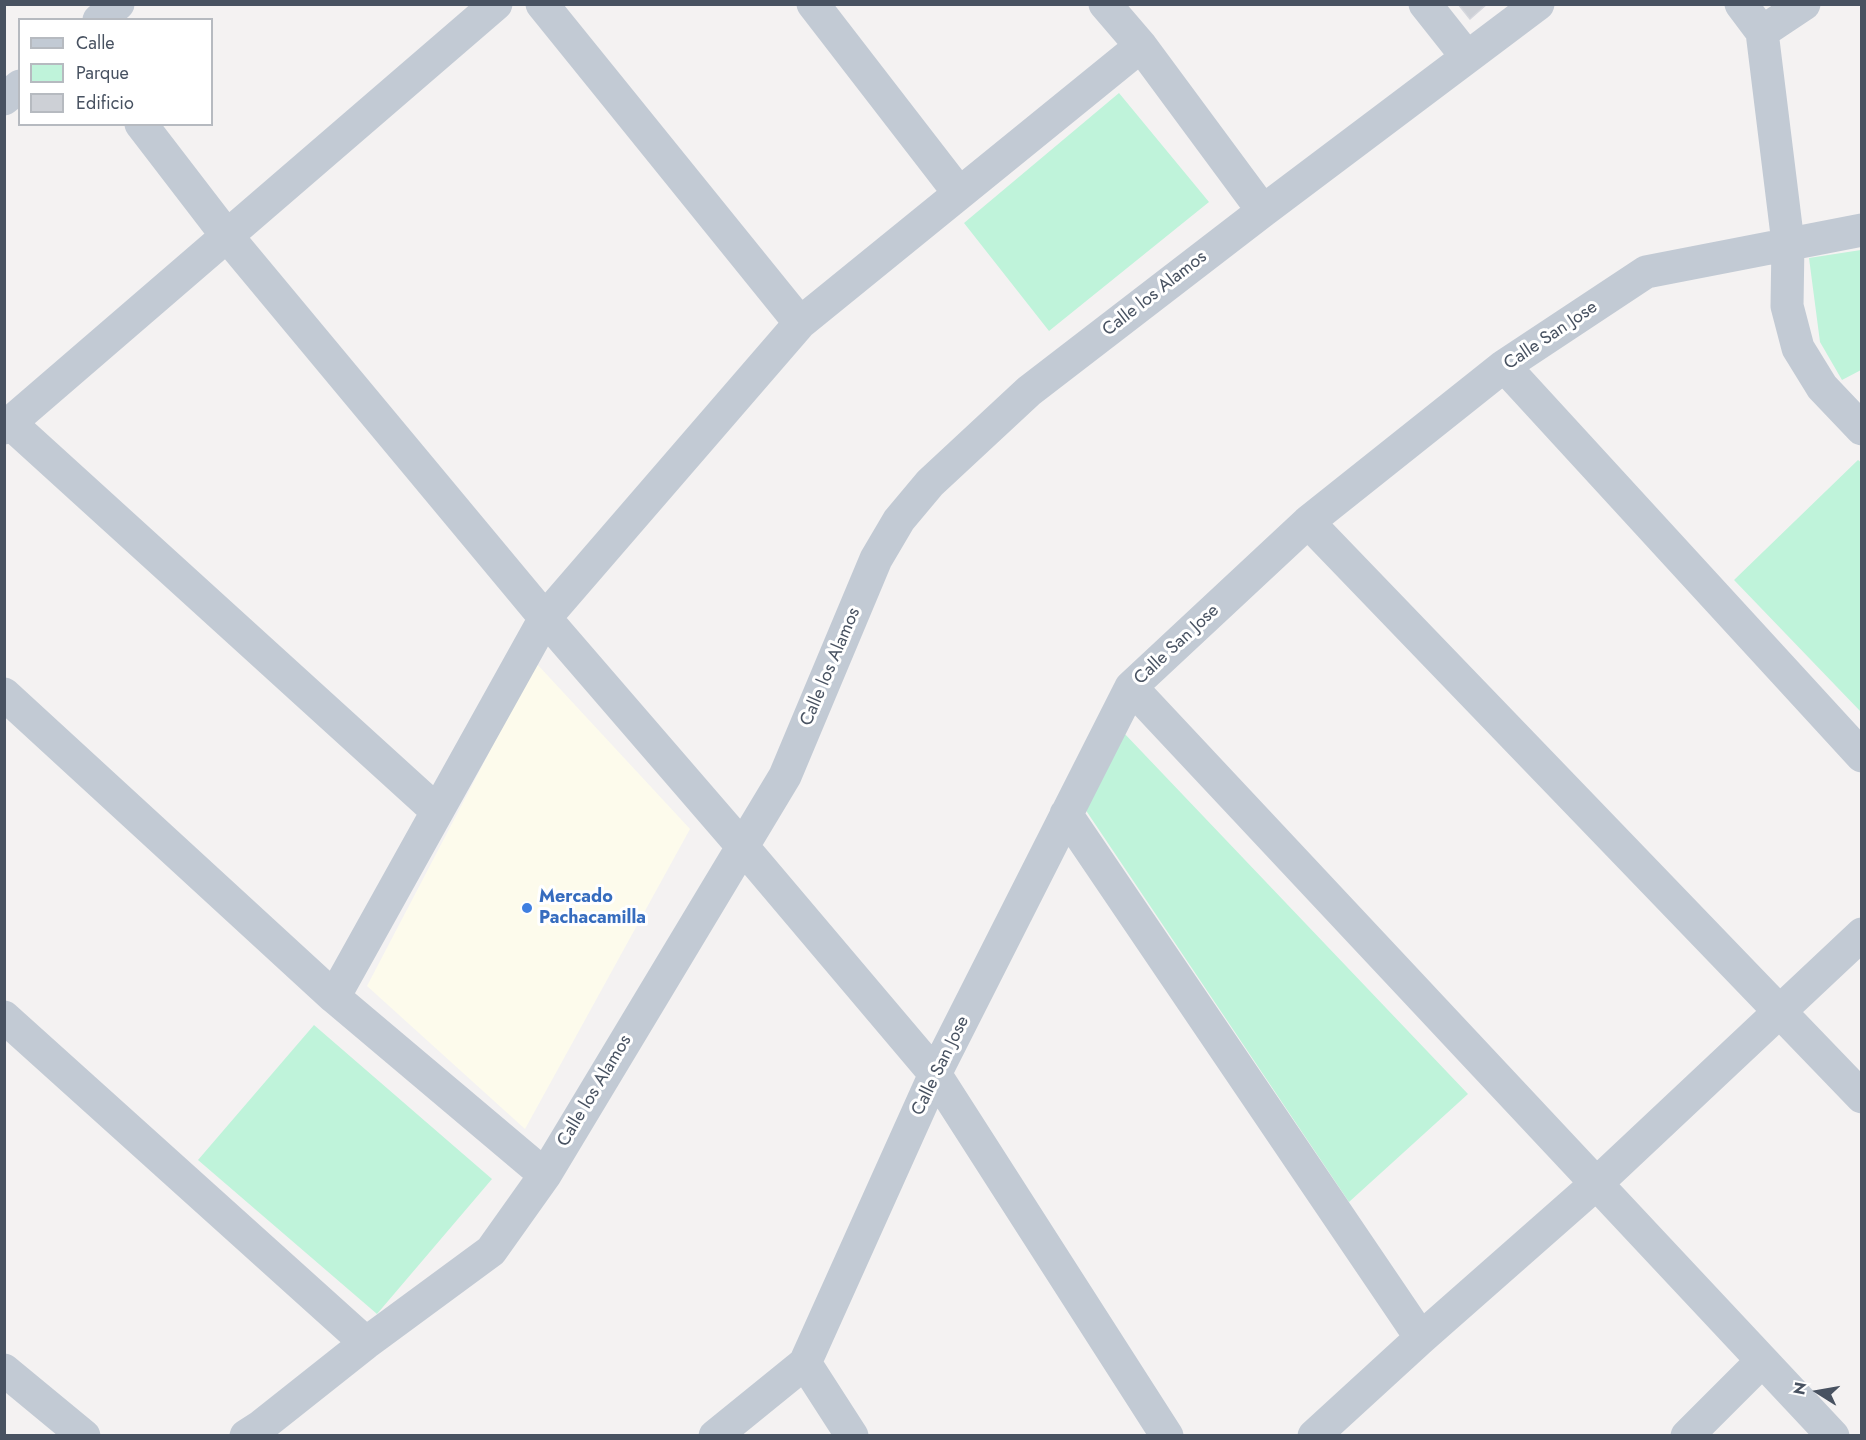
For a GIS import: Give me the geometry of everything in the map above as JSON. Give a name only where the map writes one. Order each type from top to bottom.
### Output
[{"type":"street","points":[[101,18],[117,4]]},
{"type":"street","points":[[437,811],[7,425],[496,4]]},
{"type":"street","points":[[542,4],[800,323]]},
{"type":"street","points":[[813,4],[959,193]]},
{"type":"street","points":[[1105,4],[1141,46],[1263,211]]},
{"type":"street","points":[[1425,4],[1467,57]]},
{"type":"street","name":"Calle los Alamos","points":[[246,1436],[490,1251],[544,1175],[785,776],[876,559],[899,520],[930,483],[1029,391],[1538,4]]},
{"type":"street","points":[[1741,4],[1762,32],[1788,243],[1787,306],[1798,348],[1822,387],[1862,429]]},
{"type":"street","points":[[1762,32],[1804,4]]},
{"type":"street","points":[[334,997],[545,618],[800,323],[1141,46]]},
{"type":"street","points":[[4,99],[18,88]]},
{"type":"street","points":[[143,126],[227,236],[545,618],[935,1074],[1167,1436]]},
{"type":"street","name":"Calle San Jose","points":[[715,1436],[805,1363],[935,1074],[1131,687],[1308,522],[1504,366],[1646,272],[1862,230]]},
{"type":"street","points":[[1504,366],[1862,756]]},
{"type":"street","points":[[1308,522],[1862,1097]]},
{"type":"street","points":[[1131,687],[1833,1436]]},
{"type":"street","points":[[4,694],[334,997],[544,1175]]},
{"type":"street","points":[[1066,814],[1421,1338]]},
{"type":"street","points":[[1314,1436],[1597,1183],[1862,934]]},
{"type":"street","points":[[4,1017],[366,1343]]},
{"type":"street","points":[[1687,1436],[1762,1361]]},
{"type":"street","points":[[805,1363],[852,1436]]},
{"type":"street","points":[[4,1370],[84,1436]]},
{"type":"shaded area","name":"Mercado Pachacamilla","points":[[536,663],[690,829],[525,1129],[367,986]]},
{"type":"green space","points":[[1119,93],[1209,202],[1049,331],[964,223]]},
{"type":"green space","points":[[1861,250],[1861,370],[1842,380],[1820,342],[1809,258]]},
{"type":"green space","points":[[1858,460],[1862,463],[1861,712],[1734,580]]},
{"type":"green space","points":[[1123,732],[1468,1094],[1349,1202],[1085,809]]},
{"type":"green space","points":[[314,1025],[492,1179],[377,1314],[198,1160]]},
{"type":"building","points":[[1458,4],[1487,4],[1470,19]]},
{"type":"place","name":"Mercado Pachacamilla","points":[[527,908]]}]
